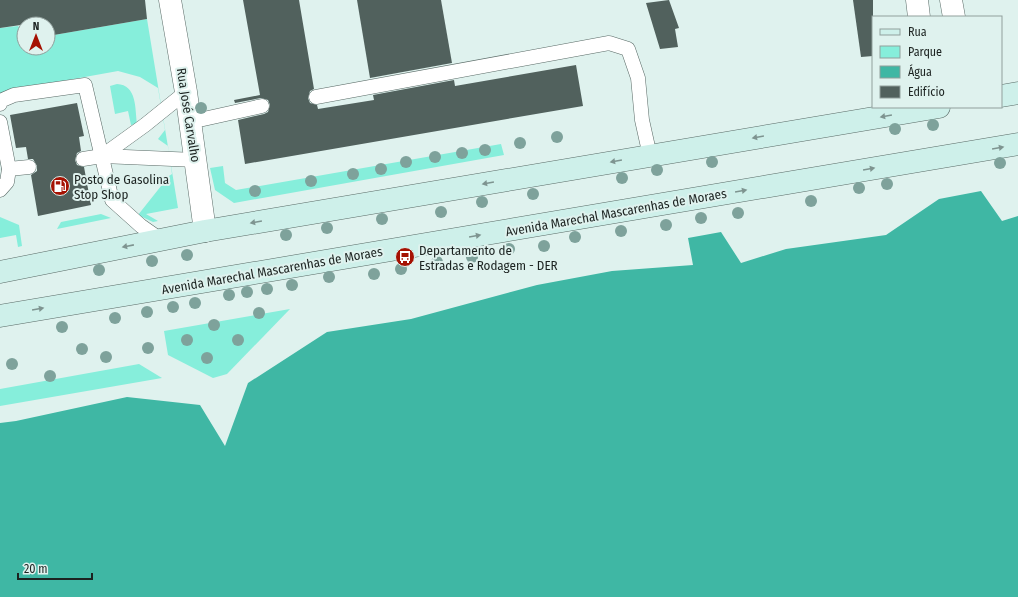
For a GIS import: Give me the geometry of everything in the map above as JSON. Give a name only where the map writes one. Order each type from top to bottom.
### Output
[{"type":"main road","points":[[1002,96],[1018,94]]},
{"type":"main road","points":[[0,272],[205,231],[929,108]]},
{"type":"main road","name":"Avenida Marechal Mascarenhas de Moraes","points":[[0,316],[1018,144]]},
{"type":"street","name":"Rua José Carvalho","points":[[170,0],[186,92],[205,231]]},
{"type":"street","points":[[917,0],[919,16]]},
{"type":"street","points":[[951,0],[954,16]]},
{"type":"lane","points":[[316,97],[609,43],[628,50],[638,78],[642,120],[650,156]]},
{"type":"lane","points":[[0,104],[0,101],[14,95],[85,85],[112,200],[141,226],[161,240]]},
{"type":"lane","points":[[102,156],[145,125],[186,92]]},
{"type":"lane","points":[[190,122],[262,106]]},
{"type":"lane","points":[[0,122],[9,169],[7,182],[0,190]]},
{"type":"lane","points":[[83,159],[102,156],[196,160]]},
{"type":"lane","points":[[9,169],[29,167]]},
{"type":"green space","points":[[147,19],[168,146],[158,139],[165,130],[158,88],[140,77],[118,71],[7,91],[0,95],[0,28],[16,26],[16,56],[56,56],[56,35]]},
{"type":"green space","points":[[117,84],[124,85],[132,93],[137,124],[131,125],[128,111],[115,114],[110,86]]},
{"type":"green space","points":[[501,144],[504,155],[234,203],[215,190],[210,168],[223,166],[225,183],[236,190]]},
{"type":"green space","points":[[169,154],[178,208],[146,214],[158,221],[153,222],[138,215],[172,174]]},
{"type":"green space","points":[[101,214],[111,218],[57,229],[61,222]]},
{"type":"green space","points":[[0,217],[19,225],[22,246],[18,247],[16,235],[0,238]]},
{"type":"green space","points":[[290,309],[227,374],[213,378],[168,355],[164,331]]},
{"type":"green space","points":[[139,364],[162,378],[0,406],[0,389]]},
{"type":"water","points":[[981,191],[1002,221],[1018,216],[1018,597],[0,597],[0,423],[16,421],[127,397],[200,405],[225,446],[248,383],[327,332],[411,319],[537,285],[612,271],[693,265],[688,238],[721,232],[741,263],[786,249],[886,235],[939,199]]},
{"type":"building","points":[[0,0],[145,0],[147,19],[56,35],[56,16],[16,16],[16,26],[0,28]]},
{"type":"building","points":[[243,0],[299,0],[314,89],[310,91],[308,98],[310,103],[317,105],[318,109],[374,100],[373,95],[454,80],[455,86],[576,65],[583,106],[245,164],[238,120],[264,114],[268,112],[270,105],[268,100],[261,98],[235,103],[234,100],[260,95]]},
{"type":"building","points":[[357,0],[441,0],[452,63],[370,78]]},
{"type":"building","points":[[669,0],[679,28],[675,29],[678,47],[660,49],[646,3]]},
{"type":"building","points":[[853,0],[873,0],[872,56],[861,57]]},
{"type":"building","points":[[77,103],[84,136],[79,137],[81,151],[77,153],[75,160],[77,165],[84,167],[91,205],[38,216],[31,175],[37,171],[37,166],[33,159],[28,159],[26,147],[16,148],[10,115]]},
{"type":"place","name":"Posto de Gasolina Stop Shop","points":[[60,186]]},
{"type":"place","name":"Departamento de Estradas e Rodagem - DER","points":[[405,257]]}]
